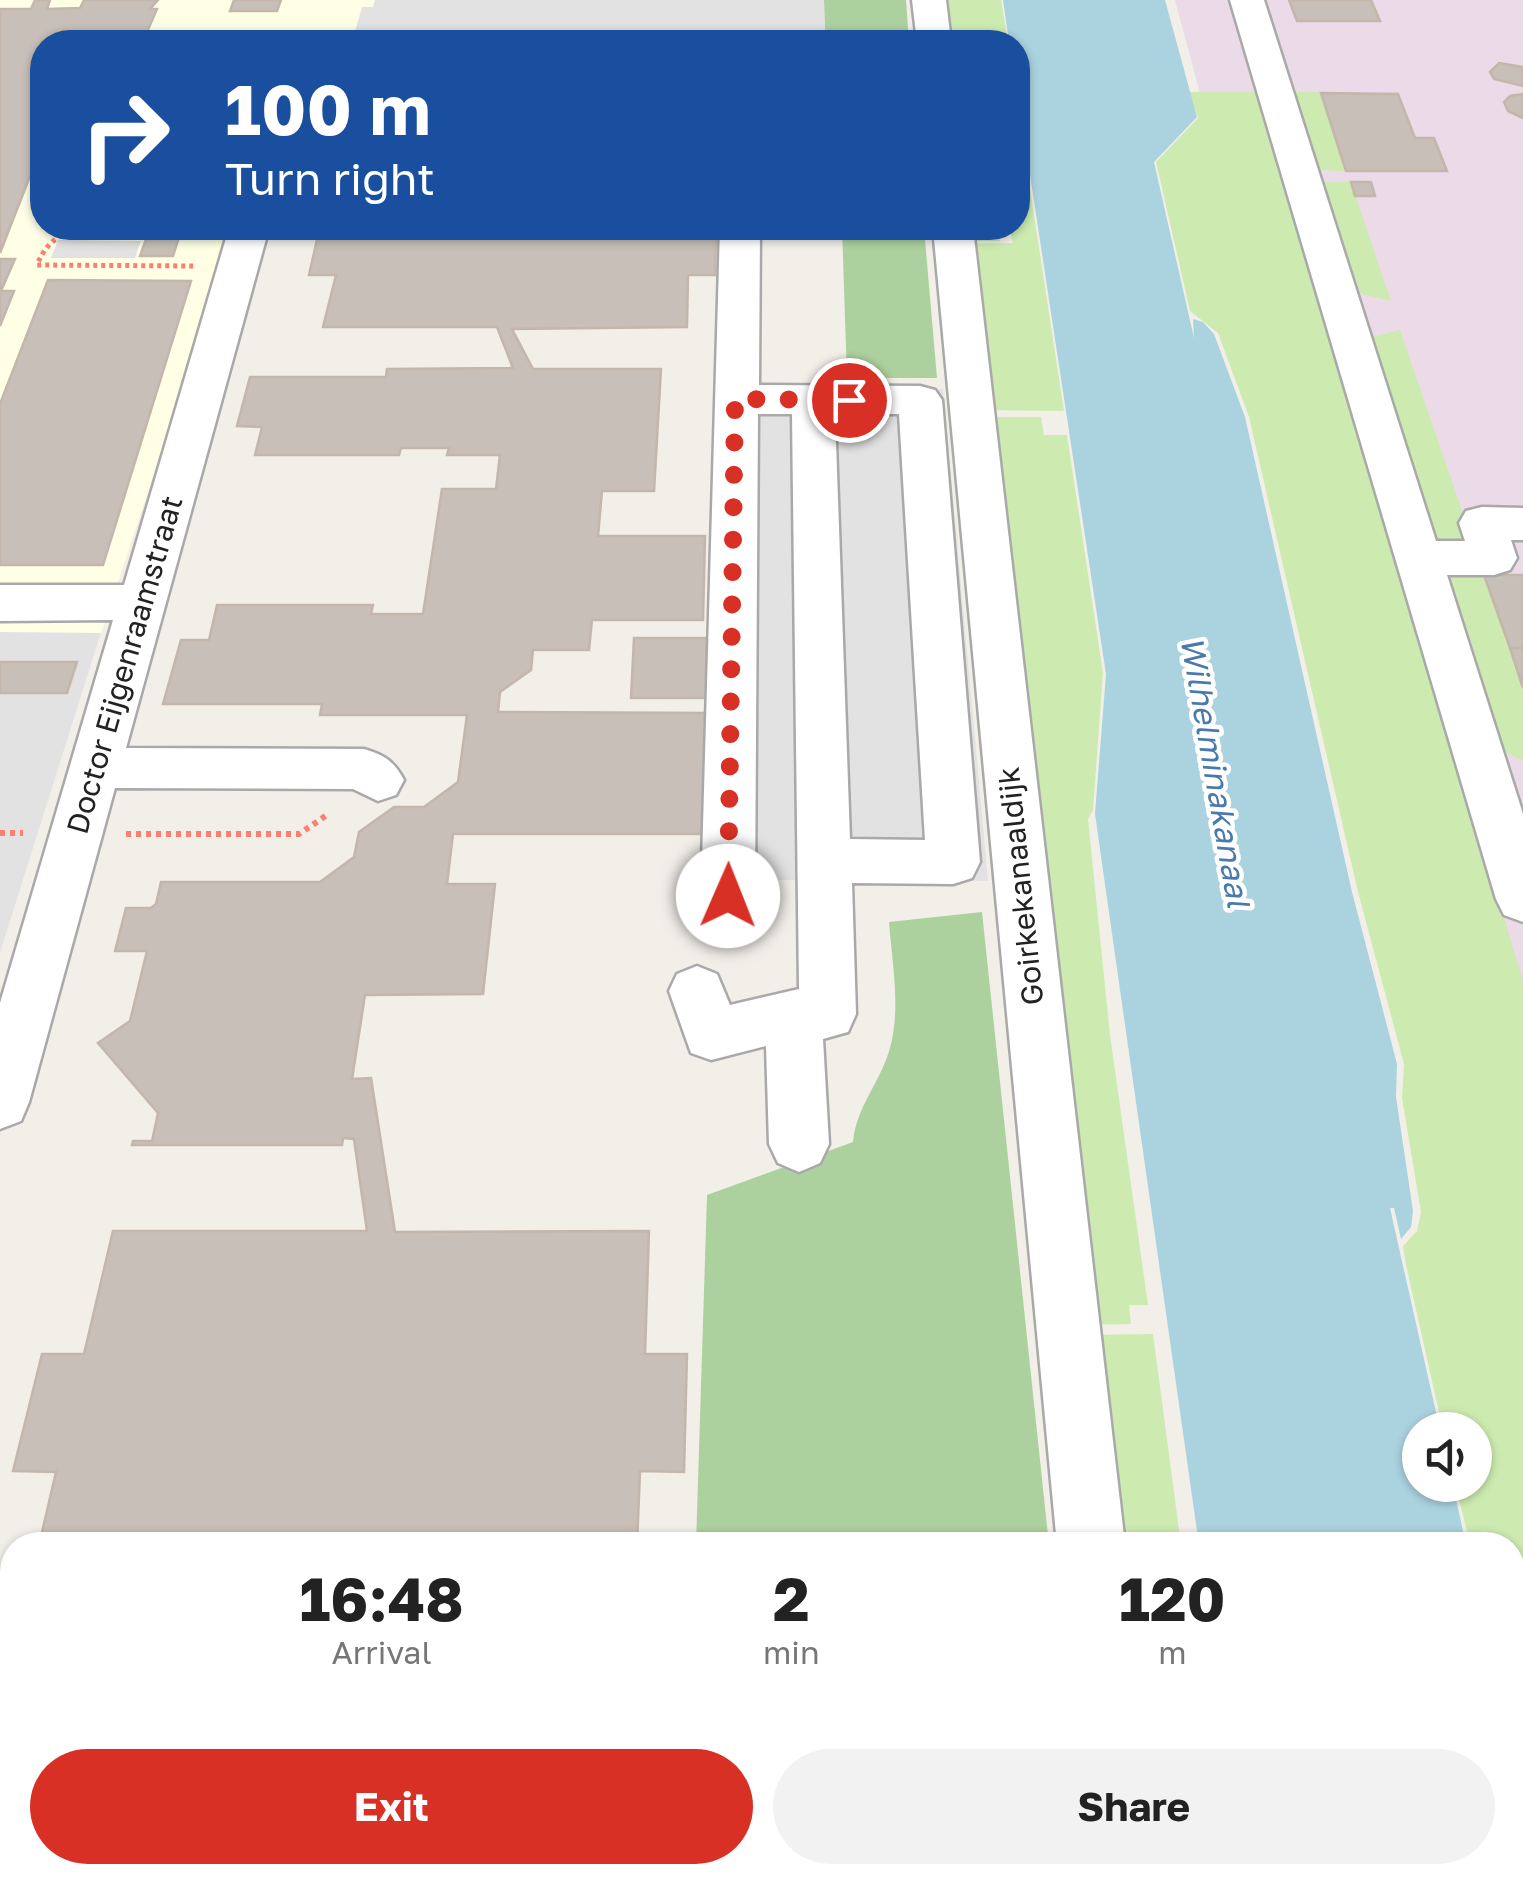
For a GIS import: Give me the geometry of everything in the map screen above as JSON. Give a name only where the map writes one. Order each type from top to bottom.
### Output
[{"type":"street","points":[[929,0],[933,30]]},
{"type":"street","points":[[1247,0],[1419,558],[1508,796],[1522,894]]},
{"type":"street","points":[[728,896],[740,240]]},
{"type":"street","name":"Goirkekanaaldijk","points":[[953,240],[1089,1532]]},
{"type":"street","name":"Doctor Eijgenraamstraat","points":[[0,1102],[244,247]]},
{"type":"street","points":[[735,399],[920,400],[953,862],[822,861]]},
{"type":"street","points":[[698,991],[710,1035],[793,1014],[828,1014],[813,400]]},
{"type":"street","points":[[1419,558],[1494,558],[1482,524],[1523,524]]},
{"type":"street","points":[[0,603],[143,602]]},
{"type":"street","points":[[96,768],[364,768],[378,780]]},
{"type":"street","points":[[793,1014],[800,1144]]},
{"type":"path","points":[[52,240],[44,245],[37,265],[244,247]]},
{"type":"path","points":[[0,833],[299,834],[378,780]]},
{"type":"shaded area","points":[[0,0],[824,0],[825,30],[30,30],[30,240],[232,240],[0,953]]},
{"type":"shaded area","points":[[375,0],[824,0],[825,30],[355,30],[362,7],[373,7]]},
{"type":"shaded area","points":[[1175,0],[1523,0],[1523,1297]]},
{"type":"shaded area","points":[[58,240],[141,241],[135,258],[51,258]]},
{"type":"shaded area","points":[[755,389],[943,389],[988,881],[752,880]]},
{"type":"shaded area","points":[[0,632],[101,633],[0,953]]},
{"type":"green space","points":[[824,0],[906,0],[908,30],[825,30]]},
{"type":"green space","points":[[938,0],[1001,0],[1006,30],[942,30]]},
{"type":"green space","points":[[1189,92],[1258,92],[1523,981],[1523,1532],[1467,1532],[1460,1502],[1492,1502],[1492,1412],[1439,1412],[1403,1246],[1417,1231],[1421,1212],[1402,1098],[1404,1064],[1358,892],[1249,417],[1218,333],[1190,311],[1156,162],[1198,118]]},
{"type":"green space","points":[[1293,92],[1347,92],[1346,171],[1318,170]]},
{"type":"green space","points":[[1322,182],[1351,182],[1391,301],[1357,293]]},
{"type":"green space","points":[[1030,189],[1064,411],[982,410],[964,244],[1013,243],[1012,240],[1030,240]]},
{"type":"green space","points":[[842,240],[925,240],[937,378],[847,378]]},
{"type":"green space","points":[[1400,330],[1523,688],[1523,761],[1504,751],[1371,337]]},
{"type":"green space","points":[[982,417],[1041,417],[1044,435],[1067,435],[1103,673],[1093,810],[1088,819],[1110,1035],[1148,1305],[1129,1305],[1131,1324],[1084,1325]]},
{"type":"green space","points":[[982,912],[1048,1532],[696,1532],[707,1195],[853,1142],[893,1033],[895,985],[889,922]]},
{"type":"green space","points":[[1153,1334],[1179,1532],[1107,1532],[1084,1335]]},
{"type":"water","name":"Wilhelminakanaal","points":[[1003,0],[1165,0],[1197,117],[1154,162],[1194,338],[1193,319],[1203,322],[1214,334],[1245,417],[1352,892],[1397,1064],[1396,1097],[1413,1211],[1411,1227],[1401,1239],[1394,1208],[1390,1208],[1436,1412],[1402,1412],[1402,1502],[1457,1502],[1463,1532],[1197,1532],[1095,814],[1106,674],[1030,175],[1030,30],[1007,30]]},
{"type":"building","points":[[35,0],[50,0],[47,9],[80,8],[84,0],[158,0],[150,9],[157,9],[148,30],[30,30],[30,176],[0,253],[0,9],[31,9]]},
{"type":"building","points":[[234,0],[281,0],[277,11],[230,11]]},
{"type":"building","points":[[1289,0],[1371,0],[1380,21],[1297,21]]},
{"type":"building","points":[[1499,63],[1523,67],[1523,86],[1494,79],[1490,72]]},
{"type":"building","points":[[1321,93],[1398,94],[1415,138],[1434,138],[1447,171],[1346,171]]},
{"type":"building","points":[[1523,94],[1523,118],[1508,111],[1504,102],[1510,96]]},
{"type":"building","points":[[1351,182],[1371,182],[1375,196],[1355,196]]},
{"type":"building","points":[[146,240],[178,240],[173,256],[140,256]]},
{"type":"building","points":[[317,240],[716,240],[715,275],[688,275],[687,327],[512,329],[533,369],[661,369],[654,491],[602,491],[598,536],[705,536],[703,620],[592,620],[589,650],[533,650],[531,670],[500,692],[498,712],[714,713],[712,834],[453,834],[447,884],[495,884],[483,994],[365,995],[352,1079],[371,1078],[395,1232],[649,1231],[645,1354],[687,1354],[684,1472],[640,1471],[638,1532],[42,1532],[56,1472],[13,1471],[42,1354],[84,1354],[113,1231],[367,1231],[354,1139],[343,1138],[342,1145],[132,1145],[133,1141],[152,1141],[158,1113],[98,1043],[130,1021],[147,951],[115,951],[126,908],[151,908],[156,904],[161,882],[320,882],[354,857],[359,832],[394,807],[424,807],[458,782],[467,715],[320,715],[322,704],[163,704],[181,640],[209,640],[217,605],[373,605],[371,614],[423,614],[442,489],[496,489],[500,455],[447,455],[449,448],[401,448],[399,455],[255,455],[262,427],[237,426],[250,377],[386,377],[387,369],[513,368],[497,327],[323,327],[336,275],[309,275]]},
{"type":"building","points":[[0,259],[15,259],[1,291],[14,291],[0,326]]},
{"type":"building","points":[[48,280],[191,281],[103,565],[0,565],[0,404]]},
{"type":"building","points":[[1484,575],[1523,575],[1523,648],[1510,648]]},
{"type":"building","points":[[634,638],[716,638],[715,698],[631,698]]},
{"type":"building","points":[[1510,648],[1523,648],[1523,688]]},
{"type":"building","points":[[0,662],[77,662],[67,693],[0,693]]},
{"type":"route","points":[[728,896],[735,399],[849,400]]}]
